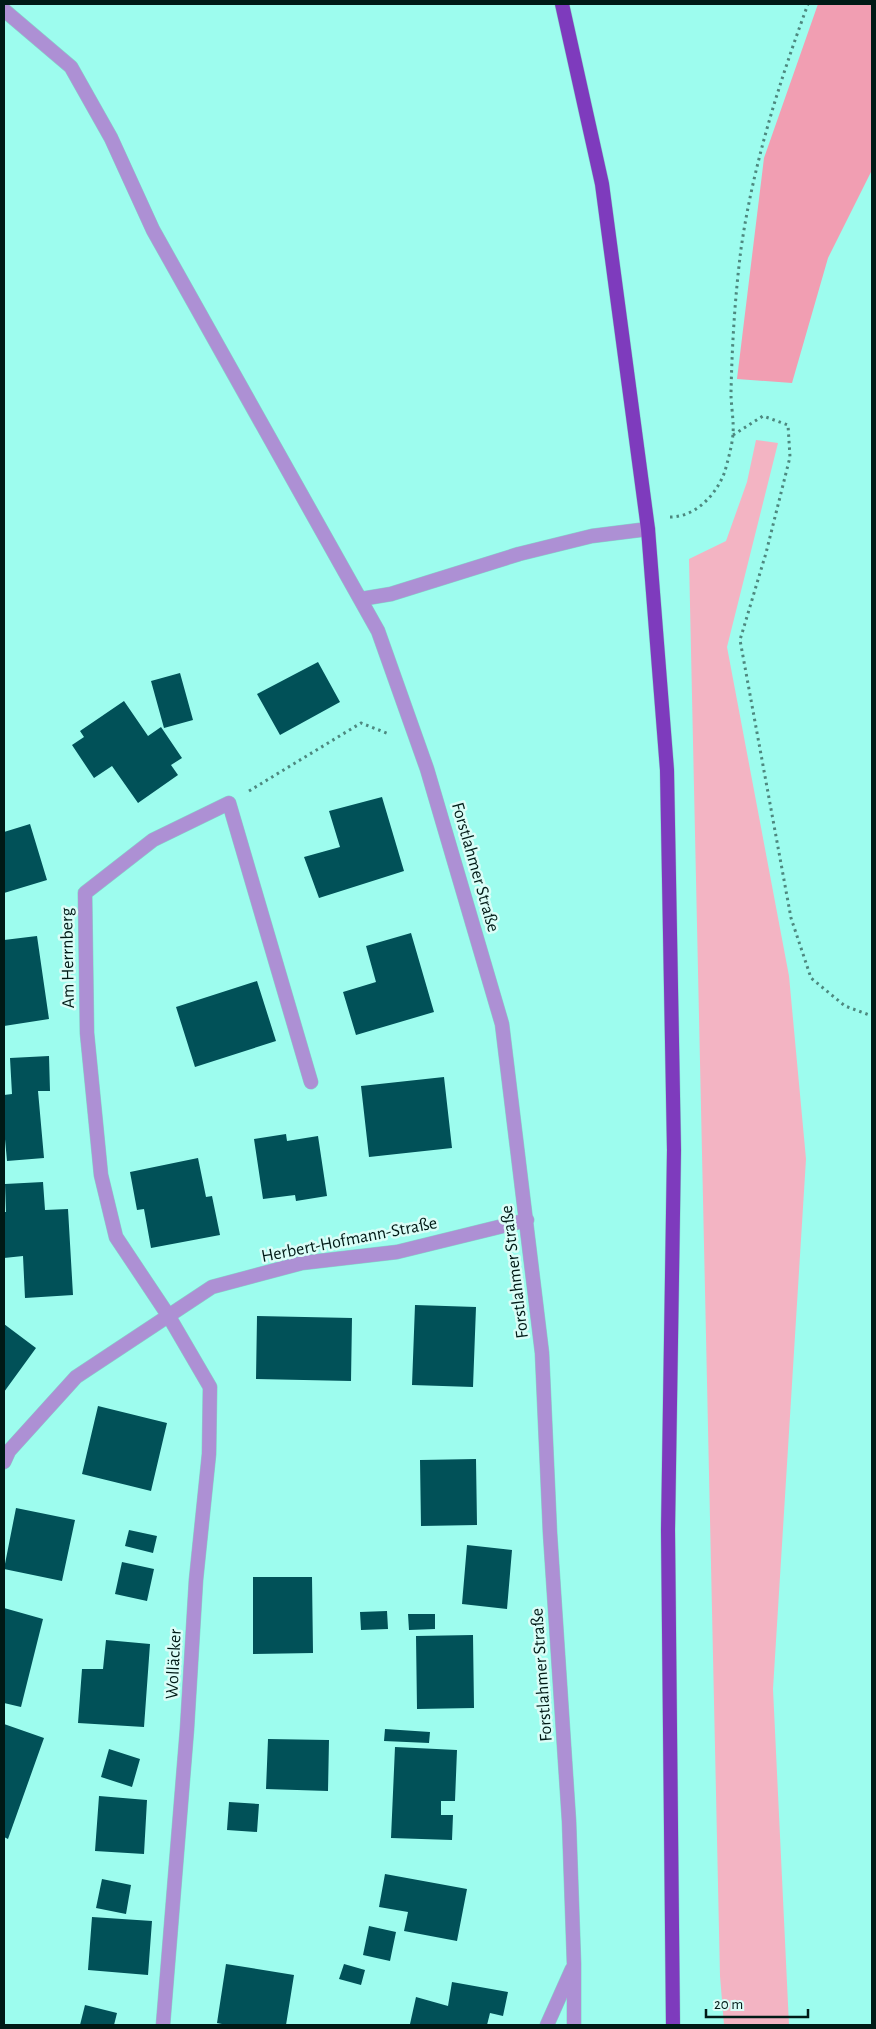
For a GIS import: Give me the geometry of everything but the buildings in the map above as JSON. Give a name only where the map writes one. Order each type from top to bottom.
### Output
[{"type":"main road","points":[[562,4],[602,184],[648,523],[667,770],[674,1150],[668,1530],[673,2025]]},
{"type":"street","name":"Forstlahmer Straße","points":[[4,10],[71,67],[111,138],[152,230],[378,630],[419,747],[502,1024],[542,1353],[550,1533],[569,1820],[574,2025]]},
{"type":"street","points":[[361,599],[392,594],[484,564],[648,523]]},
{"type":"street","points":[[229,803],[311,1082]]},
{"type":"street","name":"Am Herrnberg","points":[[168,1315],[116,1237],[101,1175],[87,1033],[85,893],[153,840],[229,803]]},
{"type":"street","name":"Herbert-Hofmann-Straße","points":[[4,1462],[10,1451],[76,1378],[212,1287],[302,1263],[397,1252],[527,1220]]},
{"type":"street","name":"Wolläcker","points":[[163,2025],[187,1730],[196,1580],[209,1454],[210,1387],[168,1315]]},
{"type":"street","name":"Forstlahmer Straße","points":[[547,2025],[574,1964]]},
{"type":"path","points":[[648,523],[676,517],[696,509],[715,493],[725,471],[733,435],[731,394],[741,249],[759,155],[808,4]]},
{"type":"path","points":[[733,435],[762,416],[788,425],[790,457],[766,552],[740,640],[791,918],[811,978],[845,1006],[872,1016]]},
{"type":"path","points":[[229,803],[361,723],[419,747]]},
{"type":"shaded area","points":[[818,4],[872,4],[872,170],[828,258],[792,383],[737,379],[764,158]]},
{"type":"shaded area","points":[[756,440],[778,443],[727,647],[789,976],[806,1159],[773,1689],[789,2025],[724,2025],[720,1976],[689,559],[726,541],[747,482]]}]
